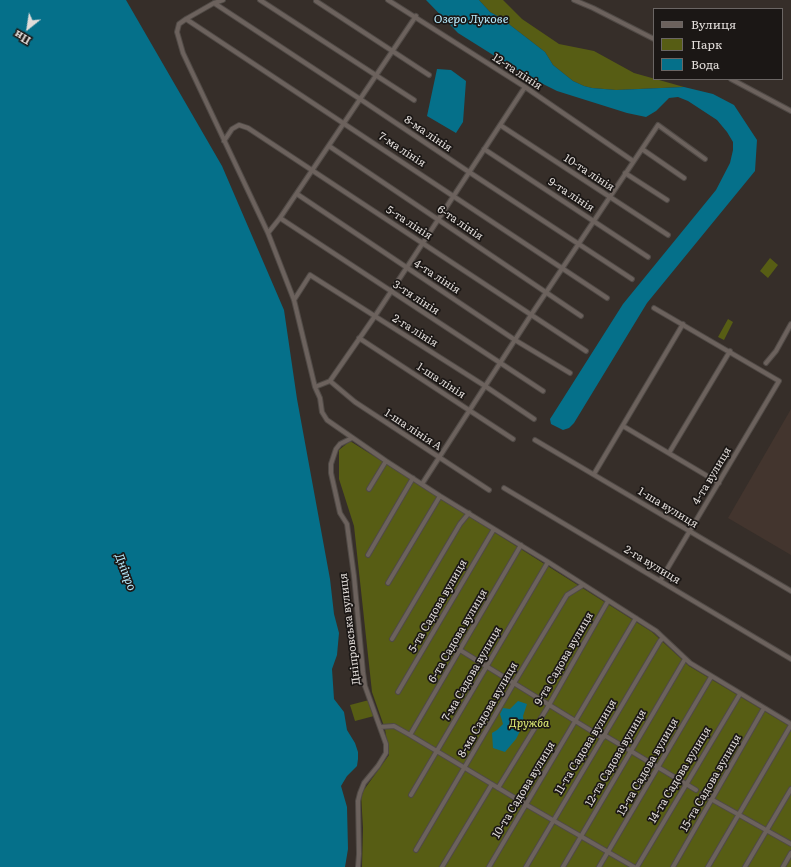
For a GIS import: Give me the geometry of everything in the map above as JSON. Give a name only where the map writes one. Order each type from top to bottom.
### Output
[{"type":"street","points":[[223,0],[214,3],[186,19],[179,24],[176,32],[183,53],[268,233],[294,300],[315,387],[320,398],[322,412],[327,420],[440,496],[521,545],[656,631],[685,659],[791,725],[708,867]]},
{"type":"street","points":[[260,0],[414,100]]},
{"type":"street","name":"12-та лінія","points":[[388,0],[416,16],[525,87],[633,161]]},
{"type":"street","points":[[574,0],[653,38]]},
{"type":"street","points":[[316,1],[429,75]]},
{"type":"street","name":"8-ма лінія","points":[[214,3],[360,98],[632,280]]},
{"type":"street","points":[[268,233],[280,218],[416,16]]},
{"type":"street","name":"7-ма лінія","points":[[186,19],[607,298]]},
{"type":"street","points":[[733,80],[791,111]]},
{"type":"street","points":[[315,387],[330,381],[391,292],[525,87]]},
{"type":"street","name":"5-та лінія","points":[[224,141],[232,129],[239,125],[248,128],[586,351]]},
{"type":"street","name":"10-та лінія","points":[[500,125],[668,235]]},
{"type":"street","points":[[422,484],[531,315],[658,125],[705,159]]},
{"type":"street","name":"6-та лінія","points":[[329,146],[581,316]]},
{"type":"street","name":"9-та лінія","points":[[484,149],[648,256]]},
{"type":"street","points":[[642,149],[684,178]]},
{"type":"street","points":[[625,173],[666,200]]},
{"type":"street","name":"4-та лінія","points":[[296,194],[516,340],[570,373]]},
{"type":"street","name":"3-тя лінія","points":[[280,218],[542,391]]},
{"type":"street","name":"2-га лінія","points":[[294,300],[310,275],[485,386],[534,419]]},
{"type":"street","points":[[654,308],[730,352],[669,453]]},
{"type":"street","points":[[594,474],[682,324]]},
{"type":"street","points":[[766,364],[776,351],[791,324]]},
{"type":"street","name":"1-ша лінія","points":[[359,338],[513,439]]},
{"type":"street","name":"4-та вулиця","points":[[660,581],[779,381],[730,352]]},
{"type":"street","name":"1-ша лінія А","points":[[330,381],[355,402],[489,490]]},
{"type":"street","points":[[623,426],[719,483]]},
{"type":"street","name":"Дніпровська вулиця","points":[[352,438],[340,444],[336,449],[331,464],[331,474],[340,513],[347,524],[364,676],[370,702],[386,744],[386,753],[378,766],[364,783],[358,801],[360,854],[358,867]]},
{"type":"street","name":"1-ша вулиця","points":[[535,440],[791,591]]},
{"type":"street","points":[[369,489],[386,461]]},
{"type":"street","points":[[368,555],[413,478]]},
{"type":"street","name":"2-га вулиця","points":[[504,488],[791,659]]},
{"type":"street","points":[[388,583],[440,496]]},
{"type":"street","points":[[392,639],[460,524],[469,513]]},
{"type":"street","name":"5-та Садова вулиця","points":[[398,692],[494,529]]},
{"type":"street","name":"6-та Садова вулиця","points":[[410,735],[521,545]]},
{"type":"street","name":"7-ма Садова вулиця","points":[[411,795],[548,562]]},
{"type":"street","name":"8-ма Садова вулиця","points":[[416,850],[567,595],[583,585]]},
{"type":"street","name":"9-та Садова вулиця","points":[[498,788],[549,705],[608,601]]},
{"type":"street","name":"10-та Садова вулиця","points":[[489,867],[636,618]]},
{"type":"street","name":"11-та Садова вулиця","points":[[526,867],[663,638]]},
{"type":"street","points":[[460,650],[549,705],[630,750],[696,790]]},
{"type":"street","name":"12-та Садова вулиця","points":[[563,867],[630,750],[685,659]]},
{"type":"street","name":"13-та Садова вулиця","points":[[599,867],[711,676]]},
{"type":"street","name":"14-та Садова вулиця","points":[[635,867],[740,694]]},
{"type":"street","name":"15-та Садова вулиця","points":[[673,867],[764,708]]},
{"type":"street","points":[[380,727],[394,726],[635,867]]},
{"type":"street","points":[[442,867],[492,784]]},
{"type":"street","points":[[745,867],[791,789]]},
{"type":"street","points":[[702,794],[791,844]]},
{"type":"street","points":[[783,867],[791,854]]},
{"type":"shaded area","points":[[791,409],[791,555],[728,518]]},
{"type":"green space","points":[[479,0],[503,0],[522,19],[559,44],[594,51],[634,73],[653,78],[653,80],[659,80],[684,87],[616,90],[584,86],[573,81],[553,65],[545,52],[501,18],[490,12]]},
{"type":"green space","points":[[770,258],[778,265],[768,278],[760,271]]},
{"type":"green space","points":[[728,319],[733,322],[724,340],[718,337]]},
{"type":"green space","name":"Дружба","points":[[350,441],[652,632],[689,666],[791,727],[791,867],[362,867],[363,828],[361,794],[389,755],[385,729],[372,692],[354,526],[339,479],[339,450]]},
{"type":"green space","points":[[369,700],[374,716],[355,721],[350,705]]},
{"type":"water","name":"Дніпро","points":[[0,0],[126,0],[222,166],[284,310],[297,399],[330,579],[334,614],[339,633],[337,655],[332,669],[334,699],[344,712],[347,730],[355,743],[358,752],[357,766],[347,776],[341,786],[347,807],[348,849],[345,867],[0,867]]},
{"type":"water","name":"Озеро Лукове","points":[[426,0],[479,0],[490,12],[501,18],[545,52],[553,65],[573,81],[584,86],[616,90],[684,87],[713,94],[734,105],[757,140],[755,171],[647,303],[574,423],[569,428],[563,430],[551,424],[550,419],[623,304],[716,190],[730,163],[733,142],[717,120],[688,101],[678,97],[669,98],[656,111],[646,117],[627,113],[557,91],[525,75],[458,33]]},
{"type":"water","points":[[437,69],[451,70],[466,81],[463,122],[456,133],[427,116]]},
{"type":"water","points":[[518,701],[527,704],[523,716],[524,723],[516,739],[505,752],[493,748],[492,733],[503,724],[500,714],[503,708],[510,709]]}]
